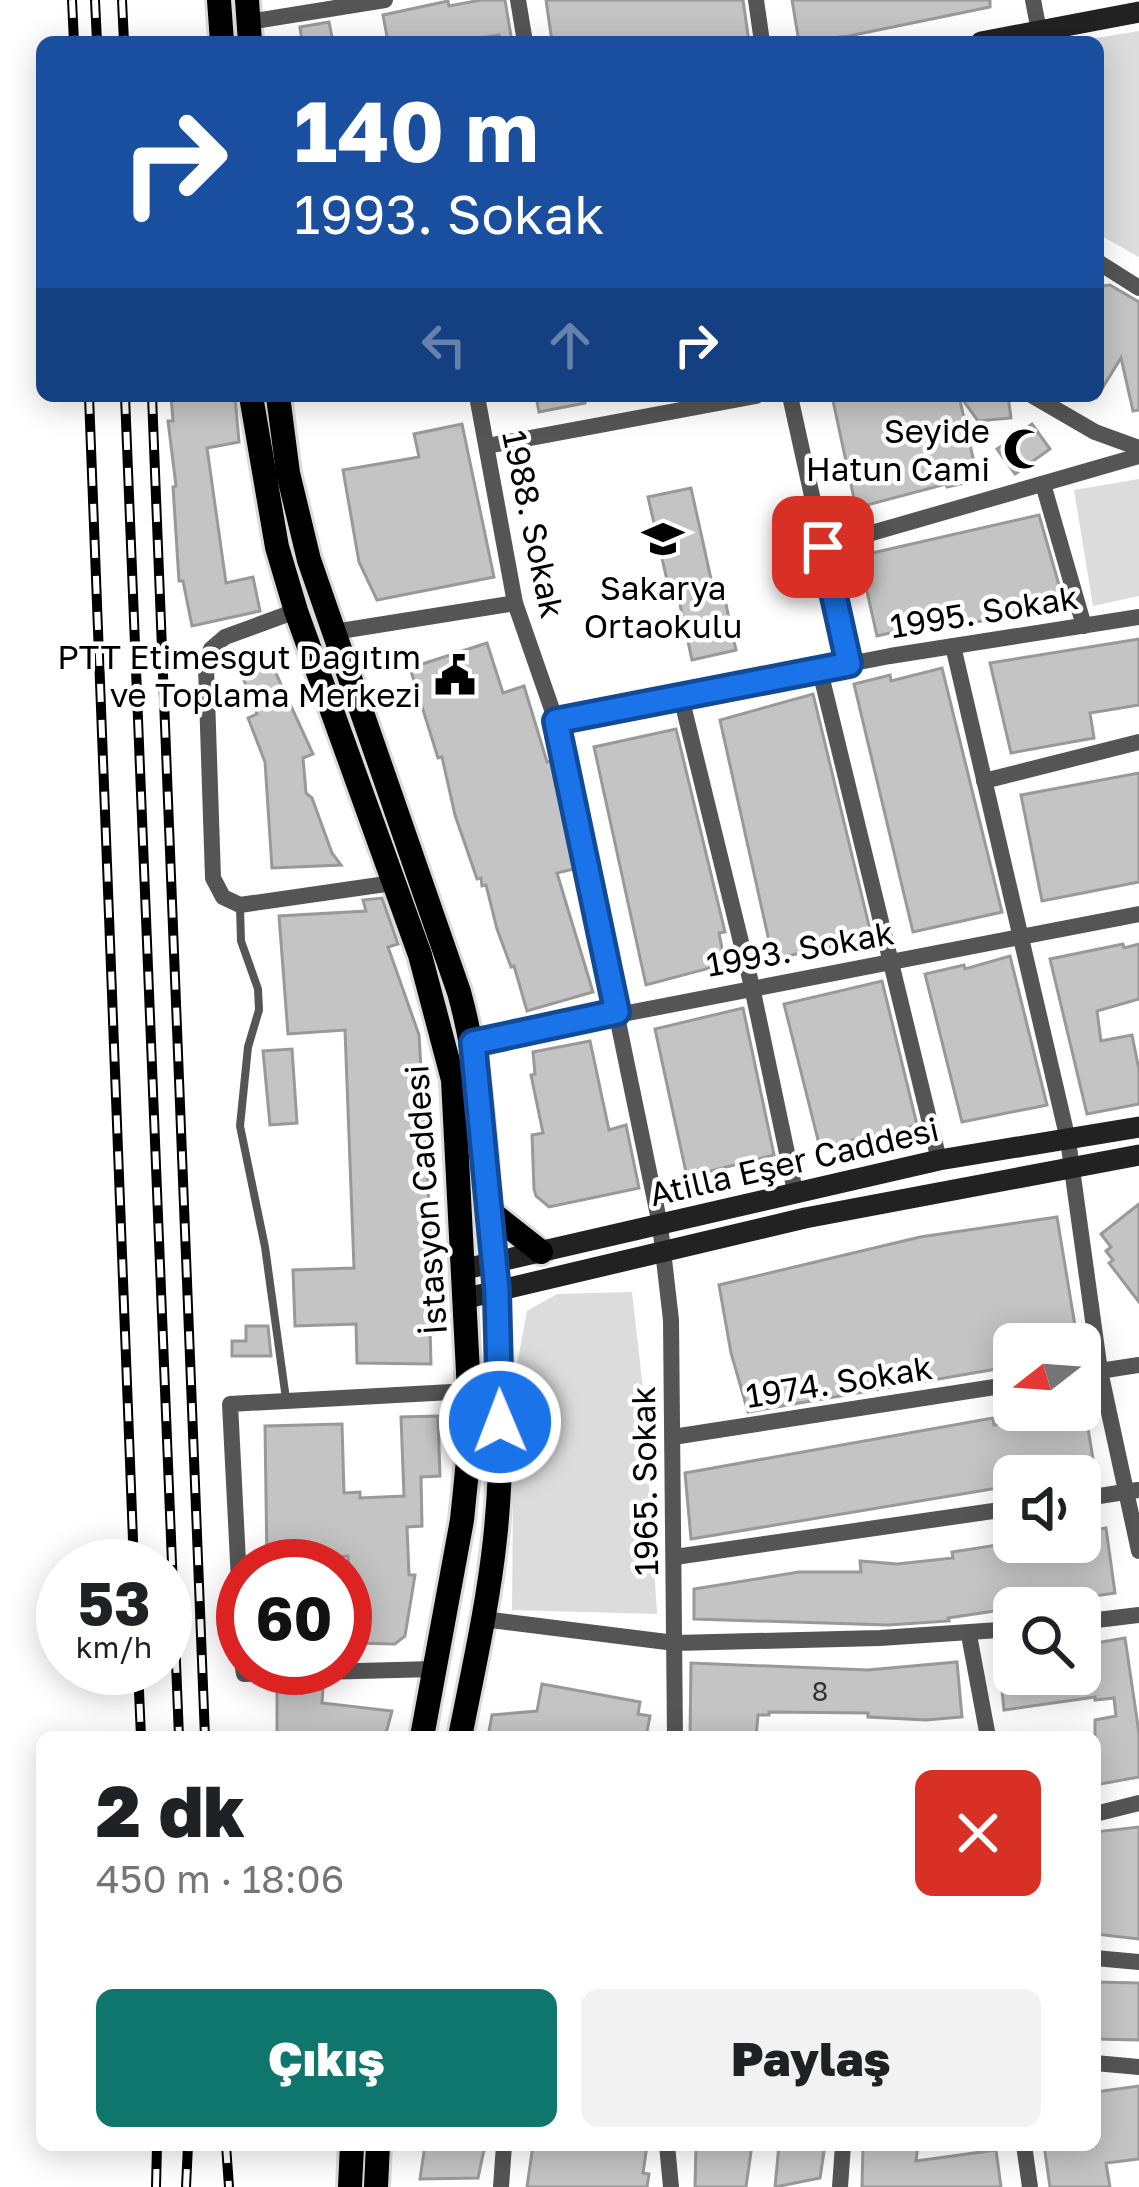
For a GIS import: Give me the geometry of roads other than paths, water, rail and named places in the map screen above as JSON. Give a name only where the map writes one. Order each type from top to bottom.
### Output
[{"type":"main road","points":[[219,0],[222,36]]},
{"type":"main road","points":[[1013,36],[1139,12]]},
{"type":"main road","name":"İstasyon Caddesi","points":[[252,402],[262,481],[296,611],[436,1009],[453,1080],[471,1431],[462,1520],[423,1731]]},
{"type":"main road","name":"İstasyon Caddesi","points":[[279,402],[288,473],[309,560],[473,1043],[497,1291],[500,1422],[496,1537],[461,1731]]},
{"type":"main road","name":"Atilla Eşer Caddesi","points":[[465,1269],[940,1160],[1139,1127]]},
{"type":"main road","name":"Atilla Eşer Caddesi","points":[[466,1298],[826,1214],[1139,1155]]},
{"type":"main road","points":[[489,1211],[542,1252]]},
{"type":"main road","points":[[350,2187],[352,2151]]},
{"type":"main road","points":[[376,2187],[379,2151]]},
{"type":"street","points":[[248,21],[385,0]]},
{"type":"street","points":[[518,0],[524,36]]},
{"type":"street","points":[[756,0],[761,36]]},
{"type":"street","points":[[1034,0],[1040,31]]},
{"type":"street","points":[[1104,266],[1139,288]]},
{"type":"street","name":"1988. Sokak","points":[[478,402],[515,603],[556,721],[661,1225]]},
{"type":"street","points":[[487,446],[723,402]]},
{"type":"street","points":[[791,402],[849,664]]},
{"type":"street","points":[[1043,402],[1139,452]]},
{"type":"street","points":[[823,547],[1139,452]]},
{"type":"street","points":[[1043,484],[1084,626]]},
{"type":"street","points":[[334,632],[515,603]]},
{"type":"street","points":[[296,611],[225,637],[212,649],[206,667],[214,878],[223,897],[240,905],[393,883]]},
{"type":"street","name":"1995. Sokak","points":[[556,721],[849,664],[1139,617]]},
{"type":"street","points":[[953,646],[1068,1140],[1093,1323]]},
{"type":"street","points":[[820,671],[940,1160]]},
{"type":"street","points":[[680,697],[752,987],[795,1191]]},
{"type":"street","points":[[984,781],[1139,742]]},
{"type":"street","name":"1993. Sokak","points":[[473,1043],[1139,914]]},
{"type":"street","name":"1965. Sokak","points":[[661,1225],[671,1320],[675,1731]]},
{"type":"street","points":[[1101,1371],[1139,1365]]},
{"type":"street","points":[[1101,1375],[1134,1491],[1139,1551]]},
{"type":"street","name":"1974. Sokak","points":[[673,1437],[993,1387]]},
{"type":"street","points":[[237,1539],[230,1404],[470,1391]]},
{"type":"street","points":[[1101,1496],[1134,1491]]},
{"type":"street","points":[[675,1557],[993,1511]]},
{"type":"street","points":[[1101,1620],[1139,1615]]},
{"type":"street","points":[[483,1619],[675,1643],[993,1632]]},
{"type":"street","points":[[969,1634],[987,1731]]},
{"type":"street","points":[[372,1671],[434,1670]]},
{"type":"street","points":[[1101,1813],[1139,1804]]},
{"type":"street","points":[[1101,1959],[1139,1962]]},
{"type":"street","points":[[1101,2063],[1139,2067]]},
{"type":"street","points":[[501,2187],[503,2151]]},
{"type":"street","points":[[668,2151],[671,2187]]},
{"type":"street","points":[[840,2187],[843,2151]]},
{"type":"street","points":[[1025,2151],[1030,2187]]},
{"type":"lane","points":[[240,905],[241,941],[258,989],[259,1010],[248,1047],[240,1126],[265,1247],[286,1401]]},
{"type":"railway","points":[[72,0],[74,36]]},
{"type":"railway","points":[[95,0],[97,36]]},
{"type":"railway","points":[[122,0],[124,36]]},
{"type":"railway","points":[[89,402],[133,1539]]},
{"type":"railway","points":[[125,402],[179,1731]]},
{"type":"railway","points":[[152,402],[205,1731]]},
{"type":"railway","points":[[139,1695],[141,1731]]},
{"type":"railway","points":[[156,2187],[157,2151]]},
{"type":"railway","points":[[186,2187],[188,2151]]},
{"type":"railway","points":[[226,2151],[229,2187]]},
{"type":"place","name":"Seyide Hatun Cami","points":[[1024,449]]},
{"type":"place","name":"Sakarya Ortaokulu","points":[[663,539]]},
{"type":"place","name":"PTT Etimesgut Dağıtım ve Toplama Merkezi","points":[[455,675]]}]
